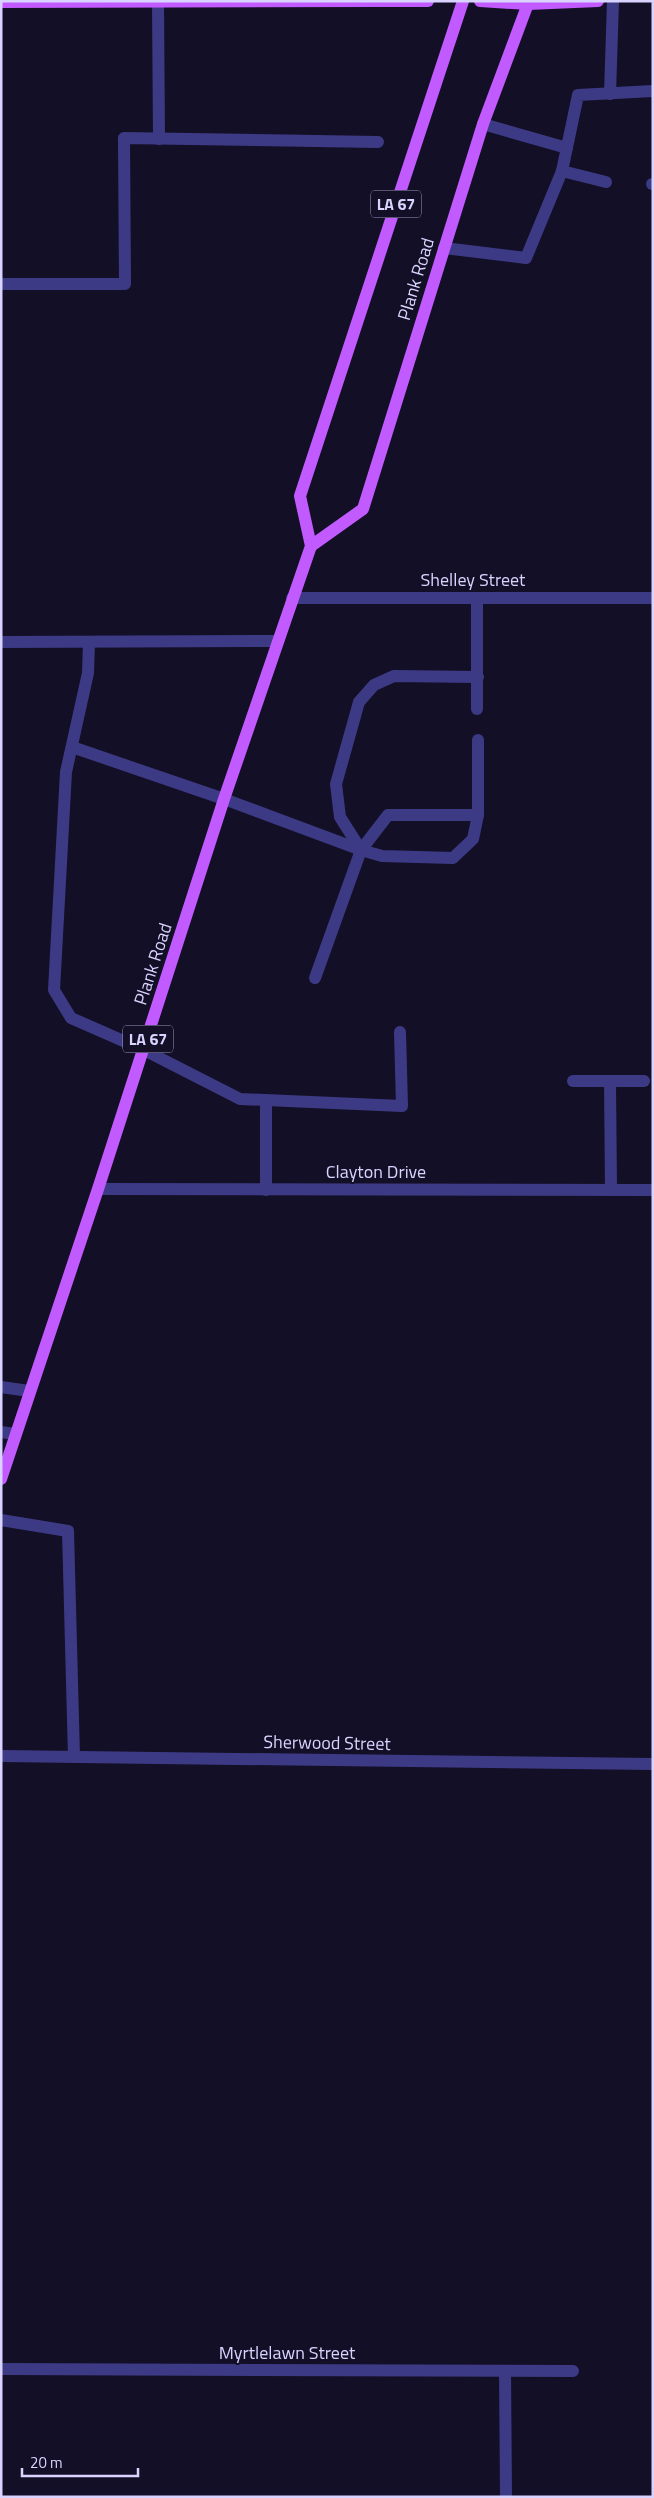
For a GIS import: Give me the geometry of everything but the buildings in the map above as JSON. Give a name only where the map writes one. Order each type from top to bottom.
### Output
[{"type":"main road","points":[[1,2],[428,1]]},
{"type":"main road","name":"LA 67","points":[[311,546],[300,496],[463,1]]},
{"type":"main road","points":[[480,1],[529,3],[598,1]]},
{"type":"main road","name":"Plank Road","points":[[1,1479],[144,1050],[224,799],[292,598],[311,546],[363,509],[483,124],[529,3]]},
{"type":"street","points":[[610,94],[613,1]]},
{"type":"street","points":[[158,2],[159,139]]},
{"type":"street","points":[[444,248],[526,258],[562,171],[578,95],[653,91]]},
{"type":"street","points":[[483,124],[566,148]]},
{"type":"street","points":[[1,284],[125,284],[124,138],[378,142]]},
{"type":"street","points":[[562,171],[606,182]]},
{"type":"street","name":"Shelley Street","points":[[292,598],[653,598]]},
{"type":"street","points":[[477,598],[477,709]]},
{"type":"street","points":[[1,642],[278,642]]},
{"type":"street","points":[[89,642],[88,674],[66,772],[54,990],[71,1018],[144,1050],[240,1099],[402,1106],[400,1032]]},
{"type":"street","points":[[361,850],[340,817],[336,784],[359,702],[374,685],[394,676],[478,677]]},
{"type":"street","points":[[72,748],[224,799],[361,850],[382,856],[453,858],[473,839],[478,815],[478,740]]},
{"type":"street","points":[[315,978],[361,850],[388,814],[478,815]]},
{"type":"street","points":[[574,1081],[644,1081]]},
{"type":"street","points":[[610,1082],[611,1190]]},
{"type":"street","points":[[266,1100],[266,1190]]},
{"type":"street","name":"Clayton Drive","points":[[98,1189],[653,1190]]},
{"type":"street","points":[[1,1387],[29,1391]]},
{"type":"street","points":[[1,1432],[15,1434]]},
{"type":"street","points":[[1,1520],[68,1531],[74,1757]]},
{"type":"street","name":"Sherwood Street","points":[[1,1756],[653,1764]]},
{"type":"street","name":"Myrtlelawn Street","points":[[1,2369],[573,2371]]},
{"type":"street","points":[[505,2371],[506,2497]]}]
